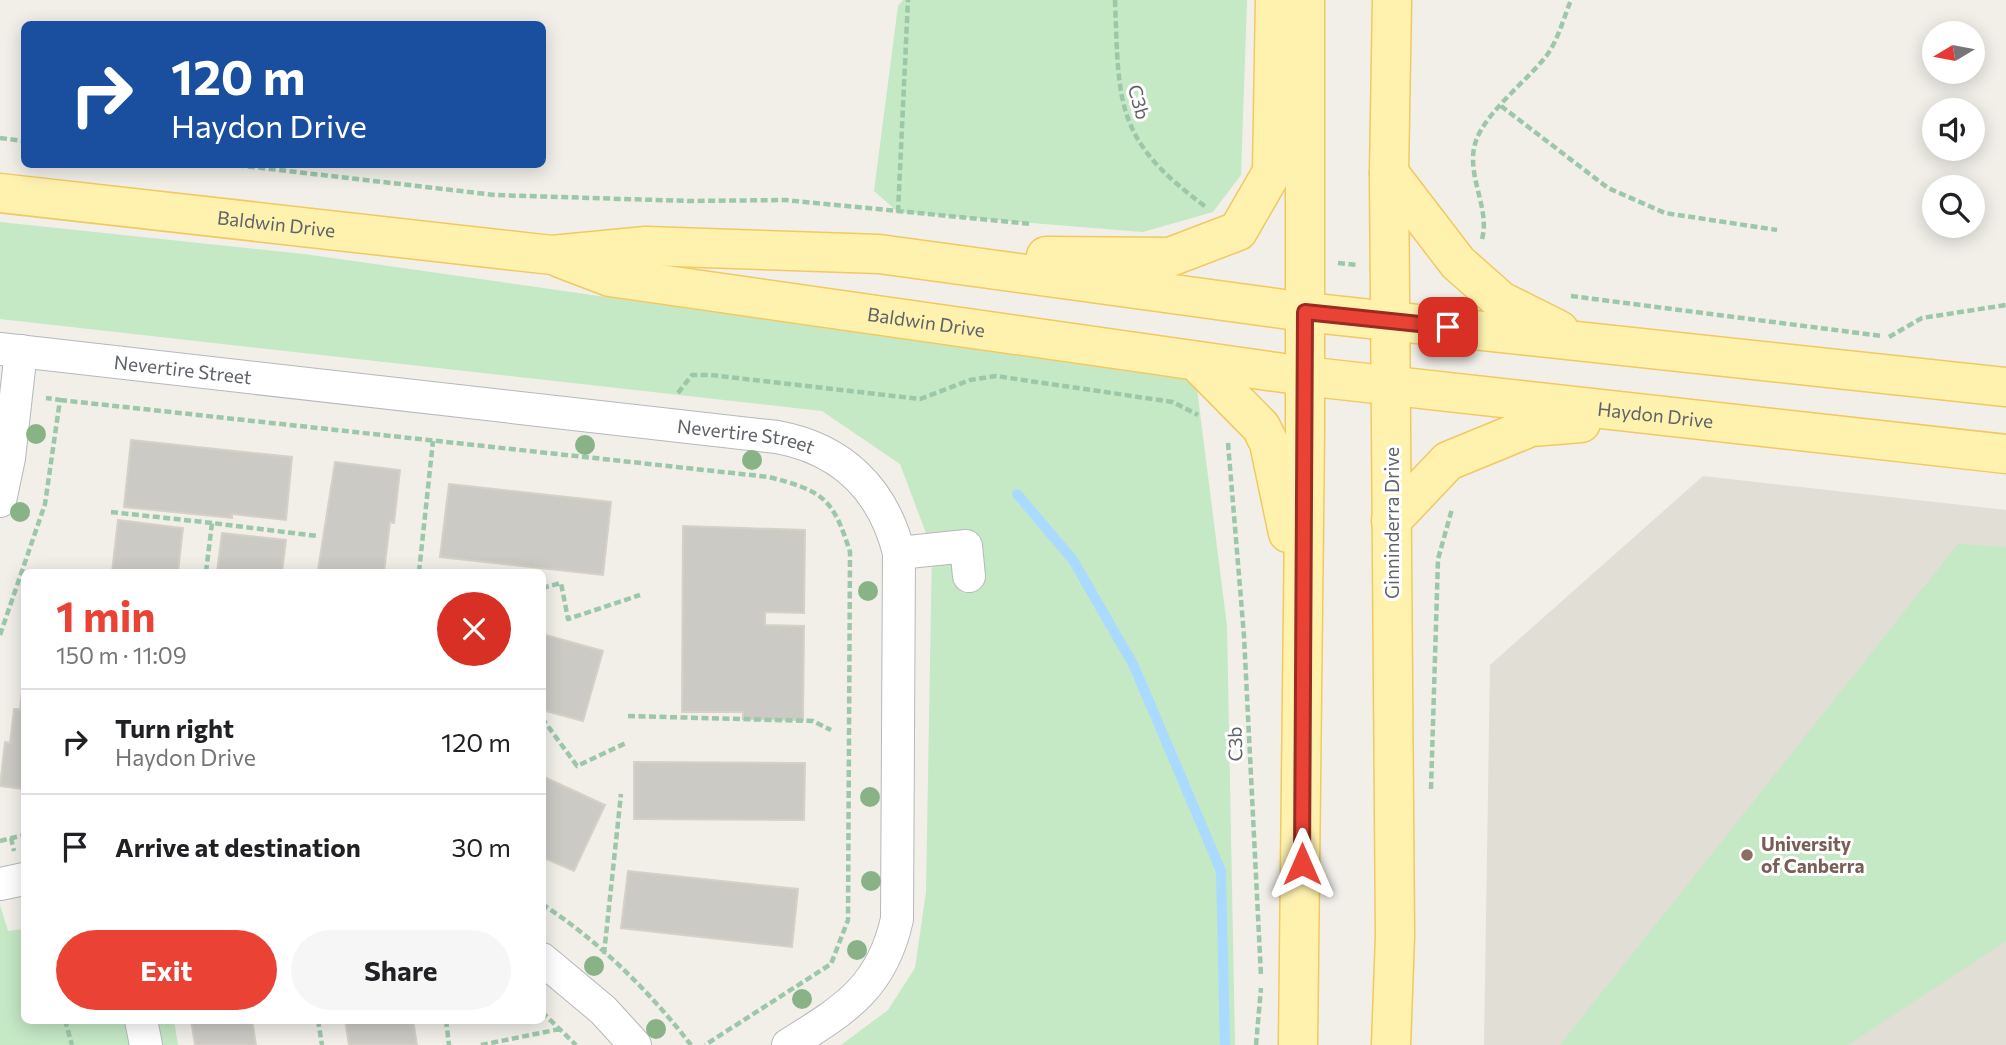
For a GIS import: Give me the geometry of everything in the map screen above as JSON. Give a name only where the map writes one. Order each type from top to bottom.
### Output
[{"type":"main road","points":[[879,254],[1170,257],[1238,231],[1272,172],[1275,0]]},
{"type":"main road","points":[[1298,1045],[1301,918],[1305,0]]},
{"type":"main road","name":"Ginninderra Drive","points":[[1391,1045],[1395,936],[1389,173],[1392,0]]},
{"type":"main road","points":[[1389,173],[1458,263],[1501,301],[1584,342]]},
{"type":"main road","name":"Baldwin Drive","points":[[0,193],[552,255],[646,246],[879,254],[1305,312]]},
{"type":"main road","name":"Baldwin Drive","points":[[552,255],[610,277],[1304,376]]},
{"type":"main road","points":[[1305,312],[2006,387]]},
{"type":"main road","points":[[1196,361],[1251,414],[1269,443],[1301,600]]},
{"type":"main road","name":"Haydon Drive","points":[[1304,376],[2006,454]]},
{"type":"main road","points":[[1391,521],[1448,461],[1531,428],[1663,416]]},
{"type":"street","points":[[0,501],[9,458],[11,350]]},
{"type":"street","name":"Nevertire Street","points":[[11,350],[799,441],[840,460],[858,474],[884,510],[899,553],[899,899],[893,939],[886,957],[864,991],[834,1017],[788,1045]]},
{"type":"street","points":[[899,553],[966,546],[969,576]]},
{"type":"street","points":[[0,884],[21,880]]},
{"type":"street","points":[[546,962],[603,1010],[635,1045]]},
{"type":"street","points":[[142,1024],[146,1045]]},
{"type":"path","points":[[898,212],[908,0]]},
{"type":"path","name":"C3b","points":[[1115,0],[1119,86],[1125,112],[1135,137],[1149,159],[1185,191]]},
{"type":"path","points":[[1476,246],[1483,238],[1484,221],[1473,172],[1477,138],[1500,106],[1549,52],[1571,0]]},
{"type":"path","points":[[1500,106],[1608,188],[1665,213],[1777,230]]},
{"type":"path","points":[[0,138],[21,141]]},
{"type":"path","points":[[262,168],[495,195],[689,201],[785,200],[1037,225]]},
{"type":"path","points":[[1560,294],[1623,305],[1889,337],[1922,318],[2006,305]]},
{"type":"path","points":[[668,392],[680,393],[692,375],[711,375],[920,399],[970,380],[996,376],[1173,402],[1201,417]]},
{"type":"path","points":[[61,400],[769,477],[822,496],[839,519],[850,552],[848,920],[831,964],[705,1045]]},
{"type":"path","name":"C3b","points":[[1219,433],[1228,442],[1244,636],[1262,980],[1256,1045]]},
{"type":"path","points":[[419,569],[433,441]]},
{"type":"path","points":[[1431,795],[1438,559],[1455,500]]},
{"type":"path","points":[[111,512],[317,536]]},
{"type":"path","points":[[206,569],[212,523]]},
{"type":"path","points":[[546,588],[561,583],[568,619],[640,595]]},
{"type":"path","points":[[628,716],[813,722],[831,730]]},
{"type":"path","points":[[546,723],[577,766],[626,743]]},
{"type":"path","points":[[604,954],[621,794]]},
{"type":"path","points":[[0,841],[21,836]]},
{"type":"path","points":[[546,907],[570,923],[661,1006],[691,1045]]},
{"type":"path","points":[[546,1016],[576,1045]]},
{"type":"path","points":[[66,1024],[72,1045]]},
{"type":"path","points":[[319,1024],[322,1045]]},
{"type":"path","points":[[447,1024],[450,1045]]},
{"type":"path","points":[[481,1045],[560,1029]]},
{"type":"shaded area","name":"University of Canberra","points":[[1703,476],[2006,510],[2006,1045],[1484,1045],[1490,665]]},
{"type":"green space","points":[[903,0],[1247,0],[1241,175],[1213,212],[1143,232],[898,212],[874,191],[898,6]]},
{"type":"green space","points":[[0,222],[304,254],[1196,381],[1227,626],[1235,1045],[841,1045],[888,1010],[915,968],[926,892],[932,549],[900,464],[822,411],[0,319]]},
{"type":"green space","points":[[1958,544],[2006,547],[2006,941],[1848,1045],[1560,1045]]},
{"type":"green space","points":[[0,905],[8,931],[21,929],[21,1024],[175,1024],[178,1045],[0,1045]]},
{"type":"building","points":[[131,440],[292,457],[286,520],[232,514],[232,518],[124,507]]},
{"type":"building","points":[[335,462],[400,470],[394,523],[390,522],[384,569],[318,569]]},
{"type":"building","points":[[449,484],[611,502],[603,575],[440,557]]},
{"type":"building","points":[[118,520],[183,528],[178,569],[112,569]]},
{"type":"building","points":[[683,526],[805,530],[804,613],[765,612],[765,625],[804,626],[803,720],[743,719],[743,712],[682,712]]},
{"type":"building","points":[[222,533],[286,540],[282,569],[217,569]]},
{"type":"building","points":[[546,635],[603,651],[583,721],[546,711]]},
{"type":"building","points":[[21,700],[21,789],[0,786],[5,742],[10,743],[14,709],[20,709]]},
{"type":"building","points":[[634,762],[805,763],[804,820],[634,819]]},
{"type":"building","points":[[546,778],[605,805],[574,871],[546,859]]},
{"type":"building","points":[[628,871],[798,889],[792,947],[621,928]]},
{"type":"building","points":[[192,1024],[253,1024],[256,1045],[195,1045]]},
{"type":"building","points":[[346,1024],[414,1024],[417,1045],[349,1045]]},
{"type":"waterway","points":[[1017,494],[1073,560],[1134,666],[1221,871],[1225,1045]]},
{"type":"place","name":"University of Canberra","points":[[1747,855]]},
{"type":"route","points":[[1302,864],[1301,600],[1305,312],[1448,327]]}]
